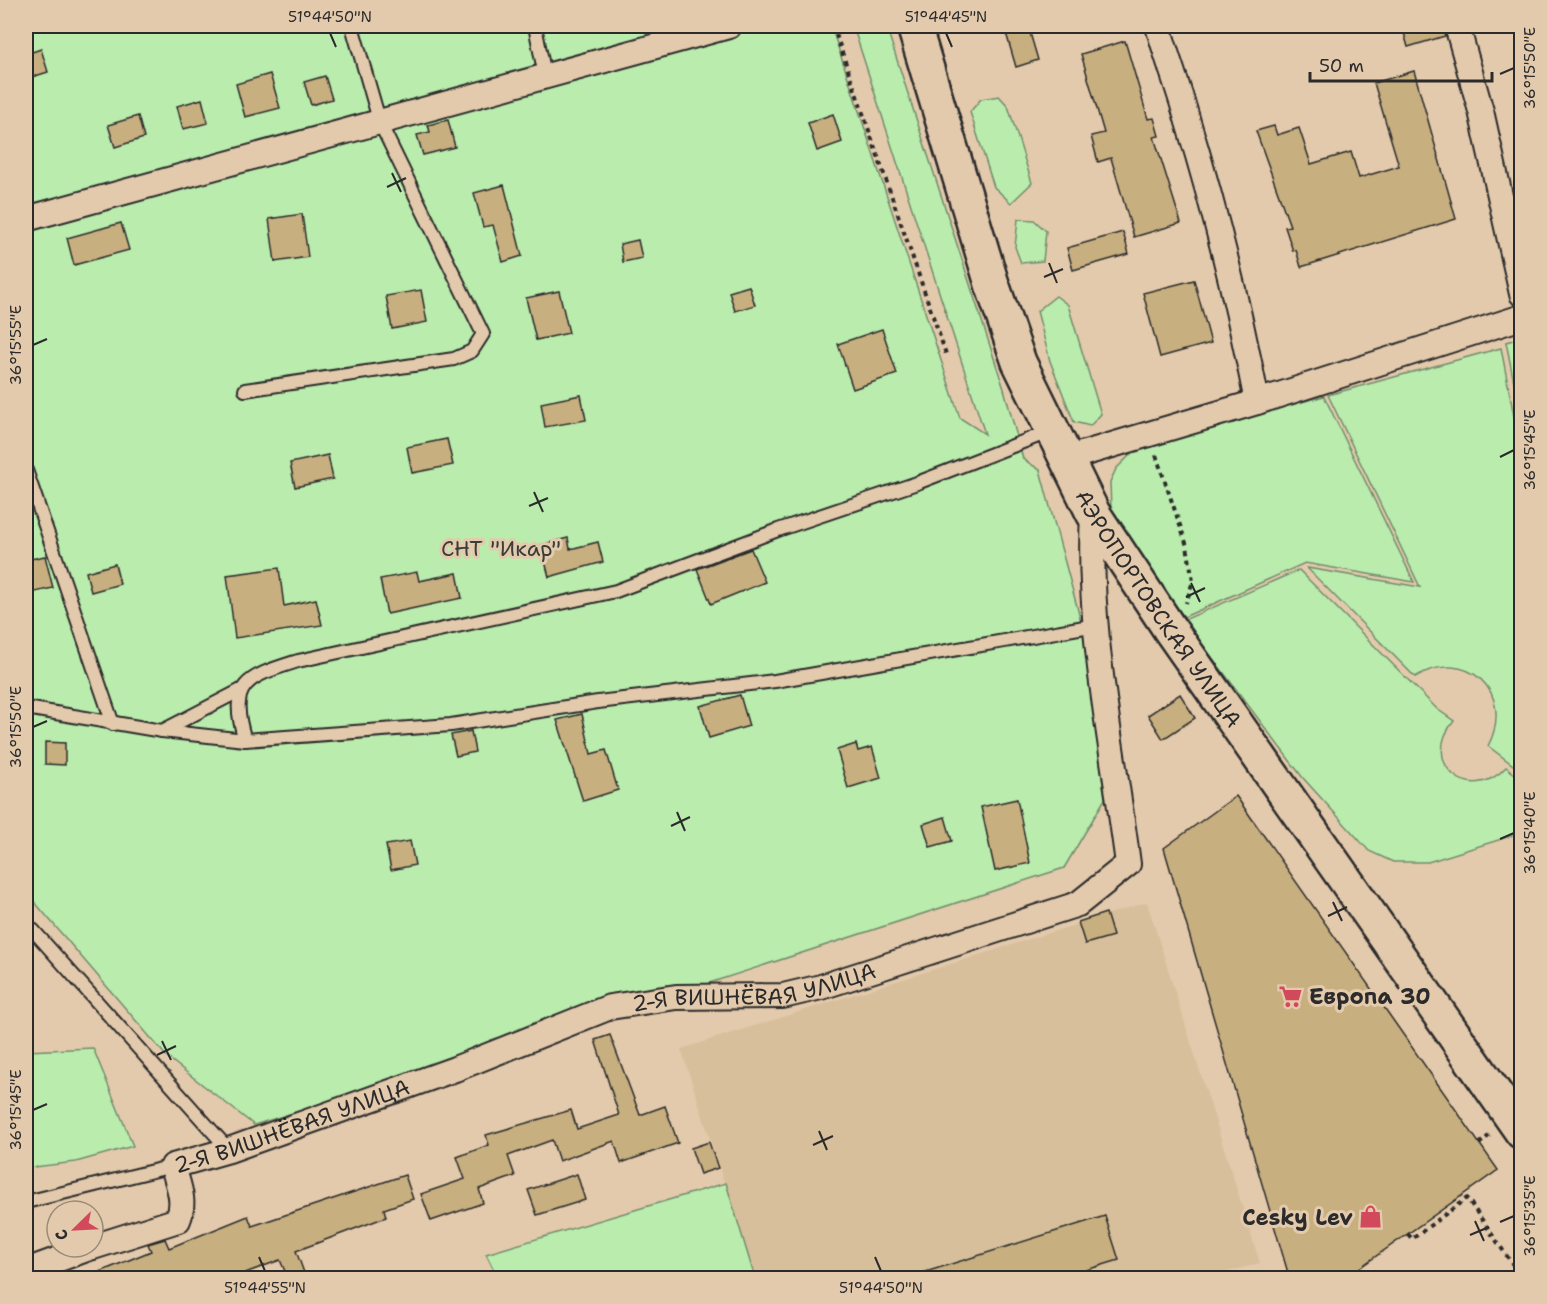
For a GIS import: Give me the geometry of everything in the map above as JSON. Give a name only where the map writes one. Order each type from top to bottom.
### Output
[{"type":"street","points":[[27,216],[380,123],[729,26]]},
{"type":"street","name":"АЭРОПОРТОВСКАЯ УЛИЦА","points":[[914,26],[1019,362],[1093,513],[1169,628],[1521,1132]]},
{"type":"street","points":[[1158,26],[1189,122],[1242,323],[1257,402]]},
{"type":"street","points":[[1457,26],[1482,111],[1521,294]]},
{"type":"street","points":[[1059,445],[1148,433],[1257,402],[1521,317]]},
{"type":"street","name":"2-Я ВИШНЁВАЯ УЛИЦА","points":[[105,1243],[178,1220],[183,1208],[182,1196],[173,1167],[229,1150],[455,1069],[610,1007],[676,997],[783,996],[802,992],[1078,904],[1128,864],[1090,567],[1093,513]]},
{"type":"street","name":"2-Я ВИШНЁВАЯ УЛИЦА","points":[[26,1271],[59,1259]]},
{"type":"lane","points":[[245,390],[454,359],[472,351],[483,334],[380,123],[352,26]]},
{"type":"lane","points":[[535,26],[545,76]]},
{"type":"lane","points":[[162,731],[241,690],[252,678],[298,661],[616,591],[778,530],[917,483],[1059,445]]},
{"type":"lane","points":[[26,470],[113,724]]},
{"type":"lane","points":[[26,708],[113,724],[245,740],[451,725],[598,702],[775,681],[1096,625]]},
{"type":"lane","points":[[241,690],[237,714],[245,740]]},
{"type":"lane","points":[[33,930],[229,1150]]},
{"type":"lane","points":[[26,1202],[173,1167]]},
{"type":"path","points":[[833,26],[947,357]]},
{"type":"path","points":[[1148,433],[1187,546],[1193,581],[1184,612],[1169,628]]},
{"type":"path","points":[[1408,1234],[1412,1239],[1467,1198],[1521,1278]]},
{"type":"shaded area","points":[[1147,902],[1260,1263],[1208,1278],[755,1278],[681,1049]]},
{"type":"green space","name":"СНТ \"Икар\"","points":[[26,26],[831,26],[960,418],[985,434],[853,26],[886,26],[1004,389],[1023,459],[1040,470],[1082,625],[1105,799],[1064,868],[666,997],[254,1125],[167,1057],[26,892]]},
{"type":"green space","points":[[999,96],[1008,106],[1032,183],[1011,203],[994,187],[970,112],[981,99]]},
{"type":"green space","points":[[1018,219],[1034,220],[1046,231],[1043,261],[1021,263],[1015,247]]},
{"type":"green space","points":[[1056,296],[1068,305],[1101,414],[1090,426],[1074,422],[1050,361],[1037,311]]},
{"type":"green space","points":[[1522,338],[1521,418],[1506,342]]},
{"type":"green space","points":[[1501,348],[1521,453],[1521,771],[1488,746],[1495,726],[1496,708],[1491,692],[1481,680],[1468,671],[1452,667],[1434,669],[1415,677],[1307,568],[1420,587],[1328,395]]},
{"type":"green space","points":[[1324,396],[1414,582],[1305,563],[1184,617],[1116,522],[1111,509],[1110,482],[1116,469],[1136,449],[1152,443]]},
{"type":"green space","points":[[1299,570],[1437,709],[1454,721],[1445,737],[1442,752],[1446,765],[1453,775],[1464,781],[1478,783],[1492,778],[1506,767],[1521,779],[1521,833],[1428,862],[1393,862],[1369,851],[1303,778],[1184,620]]},
{"type":"green space","points":[[93,1048],[133,1146],[76,1162],[26,1168],[26,1051]]},
{"type":"green space","points":[[726,1183],[755,1278],[485,1278],[496,1274],[486,1254]]},
{"type":"building","points":[[1004,26],[1028,26],[1038,60],[1016,67]]},
{"type":"building","points":[[1402,26],[1443,26],[1445,36],[1408,47]]},
{"type":"building","points":[[1125,41],[1148,119],[1154,118],[1159,136],[1154,137],[1181,223],[1134,237],[1111,158],[1098,162],[1091,136],[1104,133],[1081,54]]},
{"type":"building","points":[[41,49],[48,72],[26,79],[26,54]]},
{"type":"building","points":[[1414,71],[1456,219],[1301,267],[1285,227],[1290,226],[1256,131],[1274,126],[1277,135],[1299,128],[1311,164],[1351,152],[1359,178],[1399,166],[1374,83]]},
{"type":"building","points":[[270,74],[280,108],[245,117],[236,84]]},
{"type":"building","points":[[325,76],[332,99],[311,105],[304,82]]},
{"type":"building","points":[[202,99],[208,123],[183,129],[177,106]]},
{"type":"building","points":[[833,114],[842,142],[817,151],[808,123]]},
{"type":"building","points":[[138,116],[144,138],[115,147],[108,125]]},
{"type":"building","points":[[448,120],[455,147],[423,155],[417,135],[430,132],[428,125]]},
{"type":"building","points":[[504,185],[522,256],[503,262],[493,225],[483,227],[474,193]]},
{"type":"building","points":[[302,214],[308,257],[275,262],[269,219]]},
{"type":"building","points":[[121,223],[129,250],[74,265],[67,238]]},
{"type":"building","points":[[1123,232],[1129,254],[1073,270],[1067,248]]},
{"type":"building","points":[[638,240],[642,258],[623,262],[620,244]]},
{"type":"building","points":[[1194,280],[1211,343],[1160,357],[1143,293]]},
{"type":"building","points":[[749,286],[755,305],[735,311],[729,292]]},
{"type":"building","points":[[421,290],[427,322],[392,329],[386,296]]},
{"type":"building","points":[[559,291],[569,333],[536,340],[526,298]]},
{"type":"building","points":[[882,329],[897,374],[853,389],[838,344]]},
{"type":"building","points":[[581,395],[586,420],[545,427],[541,403]]},
{"type":"building","points":[[447,439],[453,465],[412,473],[407,447]]},
{"type":"building","points":[[328,455],[333,479],[295,487],[290,463]]},
{"type":"building","points":[[568,538],[570,549],[598,542],[603,562],[549,577],[541,545]]},
{"type":"building","points":[[751,549],[765,582],[711,604],[697,569]]},
{"type":"building","points":[[45,556],[53,588],[26,594],[26,560]]},
{"type":"building","points":[[115,564],[120,584],[91,592],[86,572]]},
{"type":"building","points":[[279,568],[284,606],[316,599],[322,625],[235,638],[227,575]]},
{"type":"building","points":[[417,572],[419,581],[457,573],[462,598],[387,614],[380,579]]},
{"type":"building","points":[[1180,694],[1195,718],[1163,739],[1148,715]]},
{"type":"building","points":[[740,695],[749,726],[709,738],[700,706]]},
{"type":"building","points":[[582,714],[591,754],[606,750],[618,790],[583,801],[557,720]]},
{"type":"building","points":[[471,731],[475,752],[456,756],[451,735]]},
{"type":"building","points":[[45,742],[65,743],[65,765],[45,764]]},
{"type":"building","points":[[856,744],[858,751],[872,747],[881,778],[848,788],[837,750]]},
{"type":"building","name":"Европа 30","points":[[1236,796],[1498,1170],[1345,1278],[1292,1278],[1288,1273],[1164,848]]},
{"type":"building","points":[[1017,799],[1030,863],[995,871],[981,807]]},
{"type":"building","points":[[945,817],[952,841],[930,847],[923,824]]},
{"type":"building","points":[[410,841],[415,865],[391,870],[386,845]]},
{"type":"building","points":[[1106,913],[1113,936],[1085,944],[1078,922]]},
{"type":"building","points":[[610,1035],[640,1115],[665,1106],[678,1143],[621,1163],[614,1141],[559,1161],[552,1140],[508,1156],[515,1176],[479,1189],[483,1203],[431,1221],[421,1194],[465,1179],[457,1157],[489,1145],[486,1135],[571,1110],[577,1129],[619,1115],[595,1040]]},
{"type":"building","points":[[709,1142],[718,1168],[700,1174],[691,1148]]},
{"type":"building","points":[[577,1174],[585,1200],[537,1215],[528,1190]]},
{"type":"building","points":[[405,1175],[413,1199],[384,1209],[386,1217],[296,1251],[306,1278],[288,1278],[280,1260],[232,1278],[85,1278],[151,1251],[148,1244],[165,1239],[169,1248],[248,1216],[252,1226]]},
{"type":"building","points":[[1105,1216],[1119,1260],[1060,1278],[920,1278],[919,1274]]},
{"type":"place","name":"Европа 30","points":[[1291,996]]},
{"type":"place","name":"Cesky Lev","points":[[1371,1217]]}]
